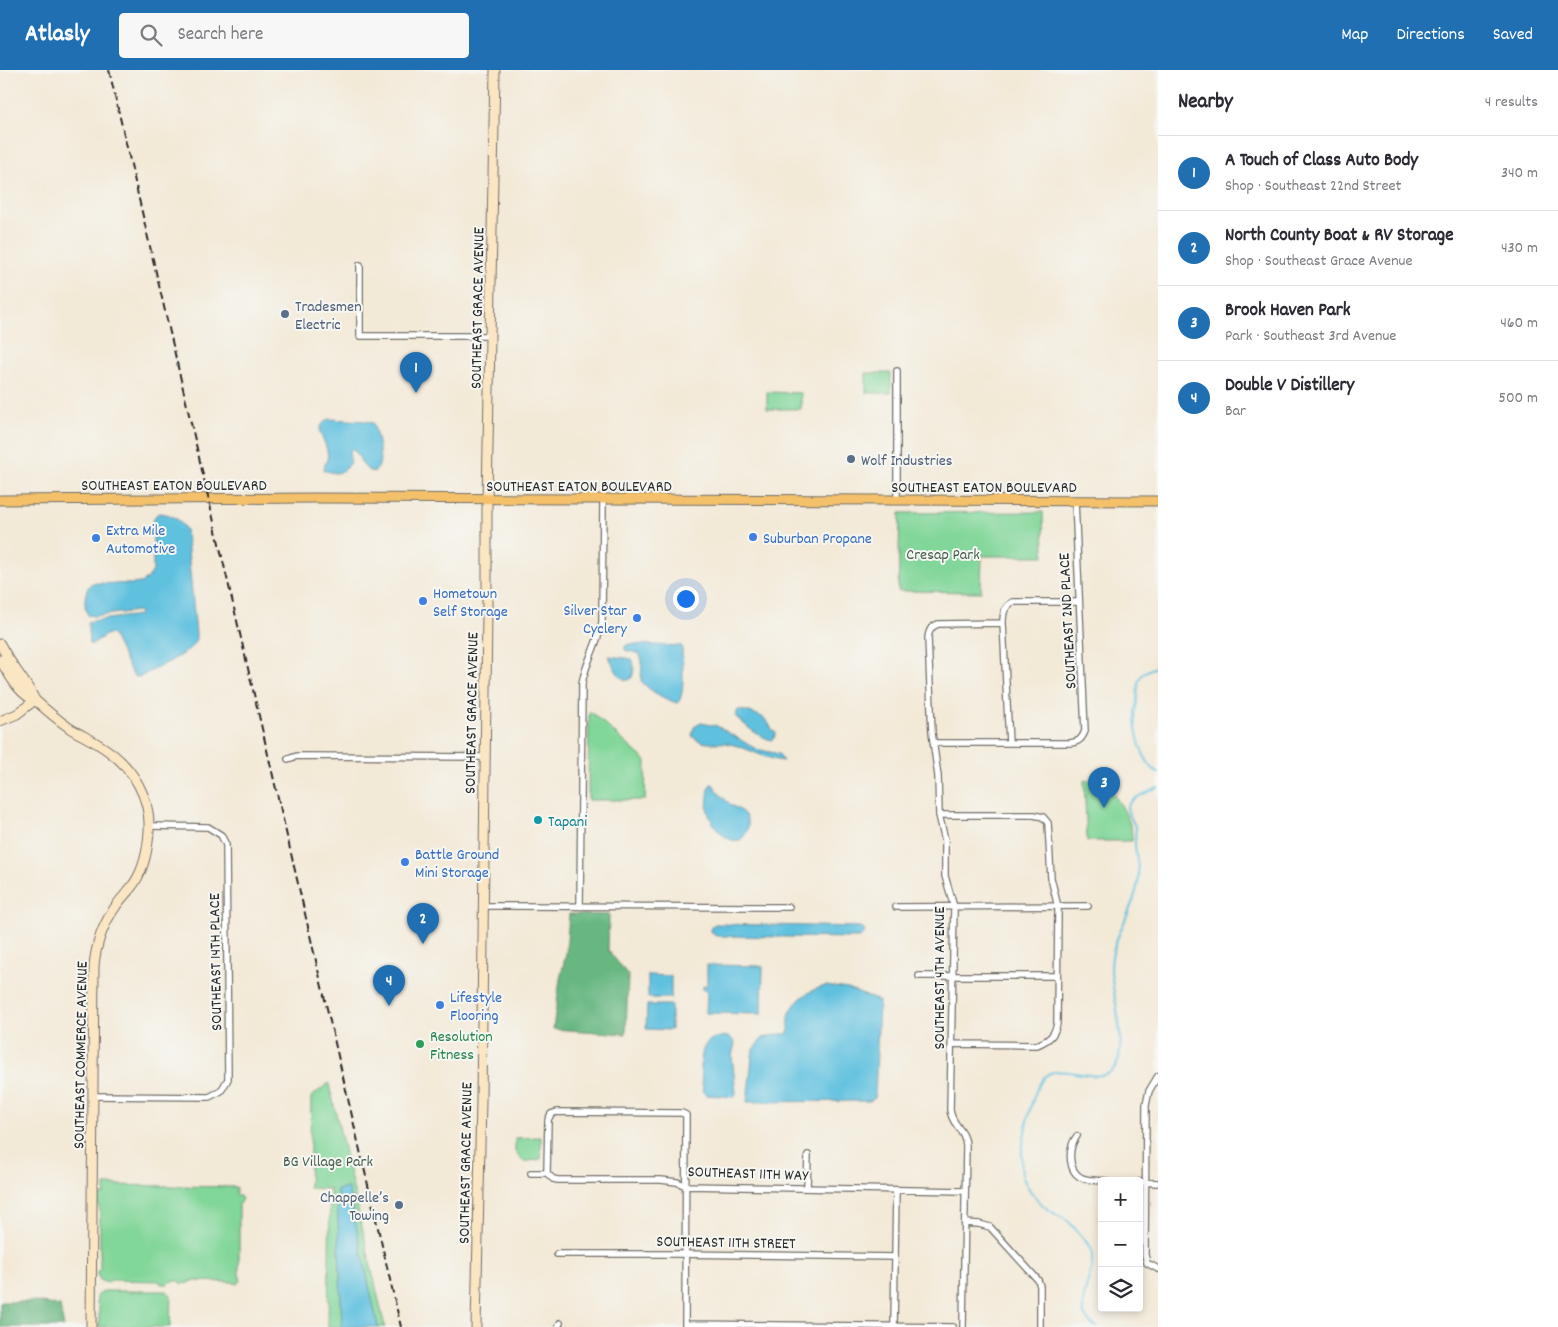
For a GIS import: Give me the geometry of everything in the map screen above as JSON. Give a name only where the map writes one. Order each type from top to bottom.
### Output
[{"type":"main road","name":"SOUTHEAST EATON BOULEVARD","points":[[0,500],[217,498],[1158,501]]},
{"type":"street","name":"SOUTHEAST GRACE AVENUE","points":[[476,1327],[481,1101],[486,499],[496,70]]},
{"type":"street","points":[[360,265],[360,336],[491,336]]},
{"type":"street","points":[[897,370],[897,501]]},
{"type":"street","points":[[580,907],[582,683],[585,669],[602,622],[603,500]]},
{"type":"street","name":"SOUTHEAST 2ND PLACE","points":[[1009,743],[1077,742],[1082,738],[1085,731],[1075,501]]},
{"type":"street","points":[[934,743],[1009,743],[1003,623],[1003,614],[1006,606],[1013,602],[1079,602]]},
{"type":"street","name":"SOUTHEAST 4TH AVENUE","points":[[963,1327],[966,1137],[954,1124],[951,1116],[954,907],[945,876],[945,840],[940,815],[932,723],[928,638],[929,631],[938,624],[1003,623]]},
{"type":"street","name":"SOUTHEAST COMMERCE AVENUE","points":[[0,644],[10,663],[35,700]]},
{"type":"street","name":"SOUTHEAST COMMERCE AVENUE","points":[[0,660],[28,698],[35,700],[72,729],[107,750],[125,765],[134,777],[147,807],[149,826],[148,851],[140,874],[107,920],[95,952],[93,976],[91,1327]]},
{"type":"street","points":[[0,721],[16,714],[35,700]]},
{"type":"street","points":[[288,759],[297,756],[484,757]]},
{"type":"street","points":[[940,815],[1034,814],[1043,817],[1048,823],[1051,878],[1058,907],[1057,1024],[1054,1035],[1038,1045],[952,1044]]},
{"type":"street","name":"SOUTHEAST 14TH PLACE","points":[[92,1096],[206,1098],[214,1096],[228,1082],[226,845],[221,835],[214,829],[205,826],[149,826]]},
{"type":"street","points":[[482,906],[789,906]]},
{"type":"street","points":[[896,907],[1088,906]]},
{"type":"street","points":[[919,976],[1057,976]]},
{"type":"street","points":[[1158,1076],[1151,1086],[1147,1098],[1143,1182],[1145,1255],[1147,1263],[1153,1268],[1158,1269]]},
{"type":"street","points":[[547,1173],[548,1120],[551,1114],[557,1112],[682,1113],[686,1115],[685,1325],[953,1327]]},
{"type":"street","points":[[1077,1136],[1071,1147],[1071,1161],[1076,1172],[1085,1179],[1098,1180]]},
{"type":"street","points":[[807,1188],[808,1155]]},
{"type":"street","name":"SOUTHEAST 11TH WAY","points":[[531,1173],[547,1173],[553,1179],[558,1180],[661,1180],[678,1182],[686,1186],[966,1191]]},
{"type":"street","points":[[1143,1182],[1158,1182]]},
{"type":"street","points":[[894,1327],[896,1190]]},
{"type":"street","points":[[965,1224],[979,1224],[990,1227],[1038,1280],[1040,1286],[1040,1327]]},
{"type":"street","name":"SOUTHEAST 11TH STREET","points":[[557,1254],[895,1257]]},
{"type":"green space","points":[[866,373],[891,373],[891,393],[866,393]]},
{"type":"green space","points":[[767,392],[801,393],[801,409],[767,409]]},
{"type":"green space","name":"Cresap Park","points":[[1043,512],[1044,556],[982,556],[981,592],[898,591],[900,513]]},
{"type":"green space","points":[[589,712],[646,761],[645,800],[588,800]]},
{"type":"green space","points":[[1084,780],[1103,780],[1127,816],[1132,832],[1132,841],[1087,841]]},
{"type":"green space","points":[[569,914],[609,915],[608,950],[628,975],[626,1034],[553,1029],[560,979],[566,954]]},
{"type":"green space","name":"BG Village Park","points":[[329,1083],[385,1327],[378,1327],[348,1188],[337,1190],[342,1327],[328,1327],[330,1189],[309,1188],[311,1097]]},
{"type":"green space","points":[[541,1137],[541,1159],[524,1162],[515,1151],[515,1138]]},
{"type":"green space","points":[[105,1185],[236,1187],[236,1194],[242,1199],[239,1204],[239,1274],[241,1280],[237,1284],[232,1282],[191,1281],[181,1284],[179,1281],[171,1281],[168,1284],[161,1284],[159,1281],[111,1280],[108,1283],[101,1281],[97,1275],[97,1271],[100,1269],[100,1210],[97,1203],[100,1196],[105,1194]]},
{"type":"green space","points":[[104,1291],[167,1291],[171,1295],[170,1327],[99,1327],[97,1296]]},
{"type":"green space","points":[[0,1302],[36,1302],[60,1306],[64,1327],[0,1327]]},
{"type":"water","points":[[329,419],[373,423],[380,456],[379,466],[374,472],[367,469],[355,451],[351,450],[349,453],[351,463],[344,469],[336,473],[323,470],[327,453],[320,430]]},
{"type":"water","points":[[159,513],[175,518],[186,530],[196,638],[195,643],[183,653],[142,676],[136,677],[132,674],[111,634],[107,634],[89,644],[88,622],[139,615],[140,612],[88,615],[85,607],[85,598],[87,589],[92,583],[130,584],[141,583],[148,578],[153,571],[153,520]]},
{"type":"water","points":[[629,644],[682,646],[683,684],[678,703],[658,695],[641,681],[642,661],[640,654],[625,650],[625,646]]},
{"type":"water","points":[[609,656],[632,659],[634,670],[629,680],[622,678],[616,671]]},
{"type":"water","points":[[738,710],[753,713],[764,718],[776,733],[774,738],[771,740],[766,738],[748,727],[735,716]]},
{"type":"water","points":[[701,723],[717,726],[756,749],[779,754],[783,761],[730,744],[706,743],[697,740],[692,736],[694,727]]},
{"type":"water","points":[[711,784],[727,802],[746,816],[747,830],[743,837],[738,840],[726,837],[710,818],[707,805],[709,786]]},
{"type":"water","points":[[715,924],[860,927],[865,932],[860,938],[717,936],[711,931],[711,927]]},
{"type":"water","points":[[707,965],[763,966],[762,1014],[706,1013],[707,991],[703,990],[703,986],[707,986]]},
{"type":"water","points":[[648,975],[671,976],[671,998],[648,998]]},
{"type":"water","points":[[826,986],[848,989],[879,1001],[875,1098],[870,1101],[747,1102],[753,1049],[763,1038],[786,1034],[789,1031],[790,1013],[797,1002],[816,989]]},
{"type":"water","points":[[647,1005],[671,1005],[671,1030],[646,1029]]},
{"type":"water","points":[[724,1036],[731,1038],[735,1043],[732,1056],[736,1093],[734,1097],[707,1095],[703,1091],[701,1064],[705,1045],[710,1040]]},
{"type":"water","points":[[348,1188],[378,1327],[342,1327],[337,1190]]},
{"type":"waterway","points":[[1158,666],[1145,672],[1140,678],[1135,713],[1136,729],[1143,754],[1152,768],[1158,773]]},
{"type":"waterway","points":[[1097,1327],[1088,1321],[1084,1313],[1083,1304],[1092,1264],[1090,1249],[1071,1224],[1045,1207],[1029,1189],[1022,1174],[1022,1152],[1031,1105],[1042,1080],[1048,1074],[1065,1072],[1094,1076],[1103,1075],[1110,1072],[1116,1066],[1119,1056],[1120,1032],[1112,980],[1112,958],[1118,936],[1132,905],[1138,883],[1135,827],[1127,806],[1137,797],[1158,788]]},
{"type":"railway","points":[[109,70],[401,1327]]},
{"type":"place","name":"Tradesmen Electric","points":[[285,314]]},
{"type":"place","name":"A Touch of Class Auto Body","points":[[416,393]]},
{"type":"place","name":"Wolf Industries","points":[[851,459]]},
{"type":"place","name":"Suburban Propane","points":[[753,537]]},
{"type":"place","name":"Extra Mile Automotive","points":[[96,538]]},
{"type":"place","name":"Hometown Self Storage","points":[[423,601]]},
{"type":"place","name":"Silver Star Cyclery","points":[[637,618]]},
{"type":"place","name":"Brook Haven Park","points":[[1104,808]]},
{"type":"place","name":"Tapani","points":[[538,820]]},
{"type":"place","name":"Battle Ground Mini Storage","points":[[405,862]]},
{"type":"place","name":"North County Boat & RV Storage","points":[[423,944]]},
{"type":"place","name":"Lifestyle Flooring","points":[[440,1005]]},
{"type":"place","name":"Double V Distillery","points":[[389,1006]]},
{"type":"place","name":"Resolution Fitness","points":[[420,1044]]},
{"type":"place","name":"Chappelle’s Towing","points":[[399,1205]]}]
